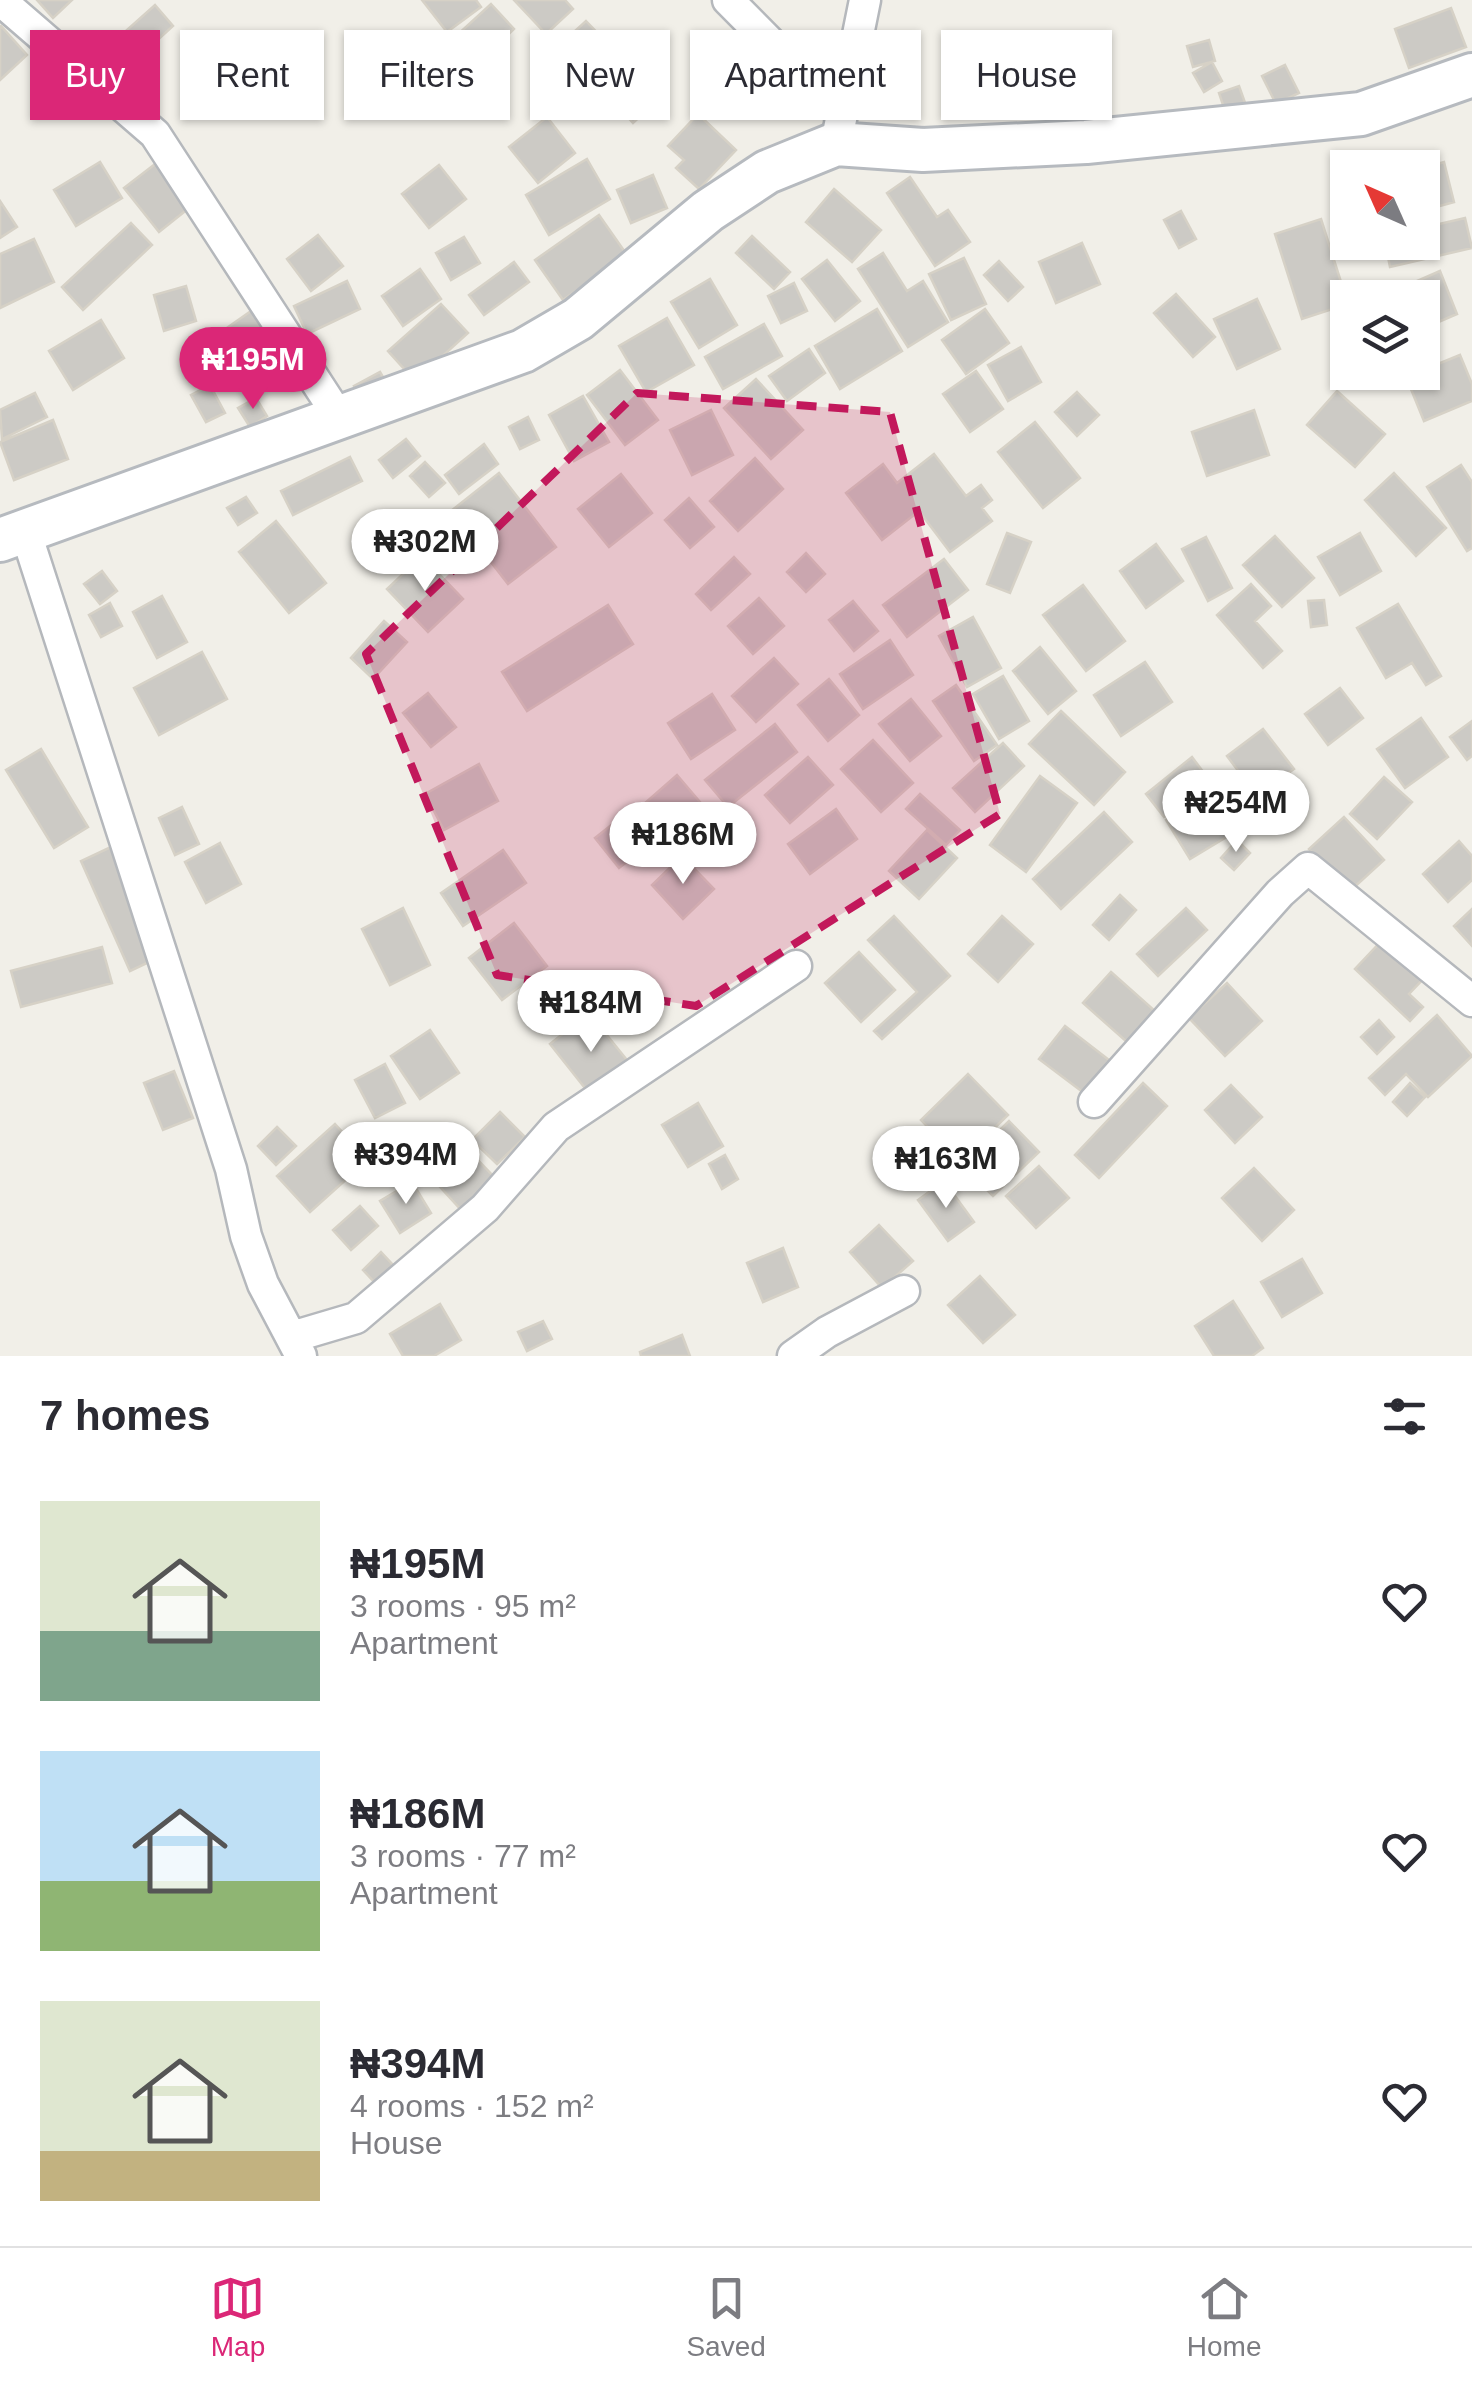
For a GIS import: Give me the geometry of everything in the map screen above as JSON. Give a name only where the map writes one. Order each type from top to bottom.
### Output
[{"type":"street","points":[[0,0],[155,134],[339,418]]},
{"type":"street","points":[[728,0],[839,130],[922,150],[1086,142],[1360,114],[1472,75]]},
{"type":"street","points":[[796,966],[556,1127],[485,1208],[356,1318],[304,1345],[263,1284],[246,1236],[231,1169],[13,535],[523,351],[578,319],[708,211],[839,130],[866,0]]},
{"type":"street","points":[[1094,1102],[1280,892],[1308,868],[1472,1001]]},
{"type":"street","points":[[793,1356],[828,1332],[904,1291]]},
{"type":"highlighted area","points":[[637,393],[890,412],[1000,814],[696,1006],[497,975],[366,654]]},
{"type":"building","points":[[37,0],[72,0],[53,18]]},
{"type":"building","points":[[422,0],[476,0],[481,7],[445,30]]},
{"type":"building","points":[[514,0],[565,0],[573,9],[550,30],[542,30]]},
{"type":"building","points":[[491,4],[514,29],[510,33],[463,30]]},
{"type":"building","points":[[155,5],[173,26],[160,38],[160,30],[127,30]]},
{"type":"building","points":[[1451,8],[1466,47],[1409,68],[1395,29]]},
{"type":"building","points":[[586,21],[595,30],[576,30]]},
{"type":"building","points":[[0,27],[27,55],[0,80]]},
{"type":"building","points":[[1209,40],[1215,61],[1193,67],[1187,46]]},
{"type":"building","points":[[1212,62],[1222,81],[1204,92],[1193,73]]},
{"type":"building","points":[[1285,65],[1299,93],[1276,104],[1262,76]]},
{"type":"building","points":[[1239,86],[1249,114],[1228,120],[1219,93]]},
{"type":"building","points":[[543,120],[549,120],[575,153],[538,183],[509,147]]},
{"type":"building","points":[[692,120],[704,120],[736,150],[699,189],[676,168],[684,160],[668,146]]},
{"type":"building","points":[[587,159],[610,199],[549,235],[526,195]]},
{"type":"building","points":[[159,161],[194,204],[159,232],[124,188]]},
{"type":"building","points":[[100,162],[122,198],[76,226],[54,190]]},
{"type":"building","points":[[1444,162],[1454,202],[1440,206],[1440,163]]},
{"type":"building","points":[[439,165],[466,199],[429,228],[402,194]]},
{"type":"building","points":[[653,175],[667,208],[631,223],[617,190]]},
{"type":"building","points":[[910,177],[937,217],[948,210],[970,242],[935,266],[887,193]]},
{"type":"building","points":[[834,189],[881,230],[852,262],[806,222]]},
{"type":"building","points":[[0,201],[17,227],[0,238]]},
{"type":"building","points":[[1181,211],[1196,239],[1179,248],[1164,220]]},
{"type":"building","points":[[599,215],[627,255],[563,300],[535,260]]},
{"type":"building","points":[[1465,218],[1472,248],[1440,255],[1440,224]]},
{"type":"building","points":[[1321,219],[1330,260],[1334,260],[1340,280],[1330,280],[1330,310],[1302,319],[1275,234]]},
{"type":"building","points":[[131,223],[152,245],[83,310],[62,287]]},
{"type":"building","points":[[318,235],[343,266],[311,291],[287,259]]},
{"type":"building","points":[[752,236],[790,272],[774,289],[736,253]]},
{"type":"building","points":[[464,237],[480,263],[451,280],[436,253]]},
{"type":"building","points":[[34,239],[54,282],[0,308],[0,254]]},
{"type":"building","points":[[1082,243],[1100,284],[1056,303],[1039,262]]},
{"type":"building","points":[[883,253],[907,291],[923,281],[948,322],[908,347],[858,269]]},
{"type":"building","points":[[964,258],[986,304],[951,320],[929,274]]},
{"type":"building","points":[[827,260],[860,301],[835,321],[802,279]]},
{"type":"building","points":[[1389,260],[1420,260],[1390,267]]},
{"type":"building","points":[[999,261],[1023,287],[1008,301],[984,275]]},
{"type":"building","points":[[514,262],[529,282],[484,315],[469,295]]},
{"type":"building","points":[[420,269],[441,299],[403,326],[382,296]]},
{"type":"building","points":[[1440,271],[1457,314],[1440,321],[1440,280],[1419,280]]},
{"type":"building","points":[[710,279],[737,325],[699,348],[671,302]]},
{"type":"building","points":[[347,281],[360,309],[307,334],[294,306]]},
{"type":"building","points":[[794,283],[807,311],[781,323],[768,296]]},
{"type":"building","points":[[186,286],[196,321],[164,331],[154,295]]},
{"type":"building","points":[[1176,294],[1215,337],[1193,357],[1154,313]]},
{"type":"building","points":[[1257,299],[1280,349],[1237,369],[1214,319]]},
{"type":"building","points":[[441,304],[468,333],[415,381],[388,351]]},
{"type":"building","points":[[877,309],[902,351],[840,389],[815,346]]},
{"type":"building","points":[[985,309],[1009,343],[966,374],[942,340]]},
{"type":"building","points":[[251,311],[289,368],[259,389],[221,332]]},
{"type":"building","points":[[667,318],[694,365],[646,392],[619,346]]},
{"type":"building","points":[[101,320],[124,358],[73,390],[49,351]]},
{"type":"building","points":[[764,324],[782,356],[723,389],[705,357]]},
{"type":"building","points":[[1021,347],[1041,382],[1008,401],[988,365]]},
{"type":"building","points":[[809,349],[825,373],[787,401],[769,376]]},
{"type":"building","points":[[1460,355],[1472,384],[1472,401],[1424,421],[1411,390],[1440,390],[1440,363]]},
{"type":"building","points":[[620,370],[658,420],[625,445],[587,395]]},
{"type":"building","points":[[976,371],[1003,409],[970,432],[943,394]]},
{"type":"building","points":[[380,372],[391,391],[365,405],[354,386]]},
{"type":"building","points":[[756,379],[803,430],[771,459],[724,408]]},
{"type":"building","points":[[210,385],[225,413],[206,422],[191,395]]},
{"type":"building","points":[[1337,391],[1385,434],[1355,467],[1307,425]]},
{"type":"building","points":[[1077,392],[1099,415],[1077,436],[1055,412]]},
{"type":"building","points":[[35,393],[47,417],[2,439],[0,410]]},
{"type":"building","points":[[583,396],[609,442],[574,461],[549,415]]},
{"type":"building","points":[[256,398],[267,416],[250,427],[238,408]]},
{"type":"building","points":[[711,410],[733,455],[692,475],[670,430]]},
{"type":"building","points":[[1254,410],[1269,455],[1207,476],[1192,432]]},
{"type":"building","points":[[528,417],[539,440],[520,449],[509,427]]},
{"type":"building","points":[[53,420],[68,459],[14,480],[0,442]]},
{"type":"building","points":[[1035,422],[1080,478],[1043,508],[998,452]]},
{"type":"building","points":[[406,439],[420,456],[393,478],[379,460]]},
{"type":"building","points":[[484,444],[498,464],[459,494],[445,475]]},
{"type":"building","points":[[934,454],[966,496],[981,485],[992,500],[982,508],[992,521],[950,552],[919,511],[882,540],[846,493],[883,464],[897,483]]},
{"type":"building","points":[[350,457],[362,481],[293,515],[281,491]]},
{"type":"building","points":[[755,458],[783,489],[738,531],[710,501]]},
{"type":"building","points":[[425,462],[445,483],[429,497],[410,476]]},
{"type":"building","points":[[1461,465],[1472,482],[1472,548],[1467,551],[1427,487]]},
{"type":"building","points":[[499,473],[556,547],[508,584],[451,511]]},
{"type":"building","points":[[1394,473],[1446,528],[1416,556],[1365,500]]},
{"type":"building","points":[[621,474],[652,513],[609,547],[578,509]]},
{"type":"building","points":[[246,497],[257,513],[238,525],[227,508]]},
{"type":"building","points":[[689,498],[714,527],[690,548],[665,520]]},
{"type":"building","points":[[276,521],[326,583],[289,613],[239,552]]},
{"type":"building","points":[[1007,533],[1031,542],[1010,593],[987,584]]},
{"type":"building","points":[[1360,533],[1381,571],[1340,595],[1318,557]]},
{"type":"building","points":[[1275,536],[1314,578],[1282,607],[1243,565]]},
{"type":"building","points":[[1206,537],[1232,588],[1208,601],[1182,549]]},
{"type":"building","points":[[1156,544],[1183,581],[1146,608],[1120,571]]},
{"type":"building","points":[[806,553],[825,574],[806,592],[787,572]]},
{"type":"building","points":[[422,556],[463,599],[428,632],[387,589]]},
{"type":"building","points":[[734,557],[750,574],[711,610],[696,594]]},
{"type":"building","points":[[944,559],[968,590],[907,637],[883,605]]},
{"type":"building","points":[[102,571],[117,591],[100,604],[84,584]]},
{"type":"building","points":[[1251,584],[1271,606],[1255,621],[1282,651],[1263,668],[1217,615]]},
{"type":"building","points":[[1083,585],[1125,641],[1086,671],[1043,615]]},
{"type":"building","points":[[162,596],[187,642],[157,658],[133,612]]},
{"type":"building","points":[[759,598],[784,626],[753,654],[728,626]]},
{"type":"building","points":[[1324,600],[1327,625],[1311,627],[1308,601]]},
{"type":"building","points":[[853,601],[878,631],[854,651],[829,620]]},
{"type":"building","points":[[110,603],[122,626],[101,637],[89,615]]},
{"type":"building","points":[[1398,604],[1441,676],[1426,685],[1412,663],[1386,678],[1357,628]]},
{"type":"building","points":[[608,605],[633,644],[527,711],[502,672]]},
{"type":"building","points":[[973,617],[1001,668],[967,687],[939,636]]},
{"type":"building","points":[[384,621],[407,642],[373,679],[351,658]]},
{"type":"building","points":[[890,640],[913,675],[863,709],[840,674]]},
{"type":"building","points":[[1040,647],[1076,691],[1048,714],[1013,671]]},
{"type":"building","points":[[202,652],[227,699],[159,735],[134,688]]},
{"type":"building","points":[[774,658],[798,684],[756,722],[732,696]]},
{"type":"building","points":[[1145,662],[1172,702],[1121,736],[1094,695]]},
{"type":"building","points":[[1003,676],[1029,721],[999,739],[973,694]]},
{"type":"building","points":[[829,679],[859,715],[828,741],[798,705]]},
{"type":"building","points":[[956,685],[997,745],[974,761],[933,701]]},
{"type":"building","points":[[1340,688],[1363,718],[1328,745],[1305,714]]},
{"type":"building","points":[[428,693],[456,727],[431,747],[403,713]]},
{"type":"building","points":[[712,694],[735,730],[691,759],[668,723]]},
{"type":"building","points":[[911,699],[941,736],[910,761],[879,724]]},
{"type":"building","points":[[1061,711],[1125,772],[1094,805],[1029,744]]},
{"type":"building","points":[[1421,718],[1448,757],[1405,788],[1377,749]]},
{"type":"building","points":[[1472,721],[1472,756],[1467,760],[1450,737]]},
{"type":"building","points":[[775,724],[797,752],[728,807],[705,780]]},
{"type":"building","points":[[1263,729],[1294,769],[1257,796],[1227,756]]},
{"type":"building","points":[[873,740],[913,783],[881,812],[841,769]]},
{"type":"building","points":[[1003,743],[1024,766],[975,812],[953,788]]},
{"type":"building","points":[[41,749],[88,827],[54,848],[6,770]]},
{"type":"building","points":[[808,757],[833,785],[790,823],[765,795]]},
{"type":"building","points":[[1192,757],[1210,781],[1164,817],[1146,794]]},
{"type":"building","points":[[479,764],[498,801],[444,830],[425,794]]},
{"type":"building","points":[[677,775],[706,809],[675,836],[645,803]]},
{"type":"building","points":[[1040,776],[1077,803],[1026,872],[990,845]]},
{"type":"building","points":[[1384,777],[1412,802],[1377,839],[1350,814]]},
{"type":"building","points":[[1224,785],[1248,824],[1190,859],[1166,820]]},
{"type":"building","points":[[920,794],[960,830],[946,845],[906,809]]},
{"type":"building","points":[[182,807],[199,844],[175,855],[159,818]]},
{"type":"building","points":[[836,809],[857,839],[810,874],[788,844]]},
{"type":"building","points":[[1104,812],[1132,842],[1061,909],[1033,879]]},
{"type":"building","points":[[624,815],[648,845],[619,868],[595,838]]},
{"type":"building","points":[[1344,817],[1384,860],[1349,892],[1309,849]]},
{"type":"building","points":[[927,830],[957,858],[919,899],[889,871]]},
{"type":"building","points":[[1237,840],[1250,853],[1234,870],[1221,858]]},
{"type":"building","points":[[1459,841],[1472,856],[1472,880],[1448,902],[1423,874]]},
{"type":"building","points":[[220,843],[241,884],[206,903],[185,862]]},
{"type":"building","points":[[111,847],[160,957],[130,971],[81,861]]},
{"type":"building","points":[[503,850],[526,883],[463,926],[441,893]]},
{"type":"building","points":[[682,856],[714,889],[683,919],[652,885]]},
{"type":"building","points":[[1120,895],[1136,910],[1109,940],[1093,925]]},
{"type":"building","points":[[403,908],[430,965],[390,985],[362,929]]},
{"type":"building","points":[[1186,908],[1207,930],[1158,976],[1137,954]]},
{"type":"building","points":[[1472,909],[1472,946],[1454,926]]},
{"type":"building","points":[[894,916],[950,976],[882,1039],[874,1031],[917,992],[868,940]]},
{"type":"building","points":[[1002,916],[1033,944],[998,982],[968,954]]},
{"type":"building","points":[[514,923],[547,966],[502,1000],[469,958]]},
{"type":"building","points":[[1387,935],[1428,974],[1409,994],[1423,1007],[1410,1021],[1355,969]]},
{"type":"building","points":[[102,947],[112,983],[21,1007],[11,971]]},
{"type":"building","points":[[859,952],[895,990],[861,1022],[825,983]]},
{"type":"building","points":[[1111,972],[1155,1011],[1127,1042],[1083,1003]]},
{"type":"building","points":[[1227,983],[1262,1021],[1225,1056],[1189,1018]]},
{"type":"building","points":[[589,1013],[631,1065],[592,1097],[550,1044]]},
{"type":"building","points":[[1437,1015],[1472,1056],[1428,1097],[1406,1074],[1385,1095],[1369,1078]]},
{"type":"building","points":[[1379,1020],[1394,1037],[1377,1054],[1361,1037]]},
{"type":"building","points":[[1065,1026],[1109,1060],[1084,1093],[1039,1059]]},
{"type":"building","points":[[430,1030],[459,1073],[420,1099],[391,1056]]},
{"type":"building","points":[[385,1064],[405,1103],[375,1118],[355,1080]]},
{"type":"building","points":[[174,1071],[193,1118],[163,1130],[144,1083]]},
{"type":"building","points":[[968,1074],[1008,1115],[976,1146],[960,1129],[944,1144],[921,1120]]},
{"type":"building","points":[[1143,1083],[1167,1106],[1099,1178],[1075,1155]]},
{"type":"building","points":[[1410,1083],[1425,1097],[1407,1116],[1393,1102]]},
{"type":"building","points":[[1231,1085],[1262,1117],[1235,1143],[1205,1110]]},
{"type":"building","points":[[698,1103],[723,1146],[688,1167],[662,1125]]},
{"type":"building","points":[[500,1112],[525,1137],[497,1164],[472,1140]]},
{"type":"building","points":[[1009,1121],[1039,1152],[993,1196],[963,1166]]},
{"type":"building","points":[[335,1124],[368,1160],[310,1212],[277,1176]]},
{"type":"building","points":[[277,1127],[296,1146],[276,1165],[258,1146]]},
{"type":"building","points":[[454,1135],[496,1179],[462,1211],[421,1166]]},
{"type":"building","points":[[725,1155],[738,1179],[722,1189],[709,1164]]},
{"type":"building","points":[[1039,1166],[1069,1198],[1036,1228],[1006,1196]]},
{"type":"building","points":[[1254,1168],[1294,1210],[1262,1241],[1222,1198]]},
{"type":"building","points":[[944,1181],[974,1222],[948,1241],[918,1200]]},
{"type":"building","points":[[412,1182],[431,1213],[400,1233],[380,1201]]},
{"type":"building","points":[[360,1206],[378,1226],[351,1250],[333,1230]]},
{"type":"building","points":[[879,1225],[913,1261],[882,1288],[850,1252]]},
{"type":"building","points":[[783,1248],[798,1287],[763,1302],[747,1263]]},
{"type":"building","points":[[381,1252],[394,1266],[376,1284],[363,1270]]},
{"type":"building","points":[[1302,1259],[1322,1293],[1282,1317],[1261,1282]]},
{"type":"building","points":[[980,1276],[1015,1315],[983,1343],[948,1305]]},
{"type":"building","points":[[1233,1301],[1263,1348],[1252,1356],[1214,1356],[1195,1326]]},
{"type":"building","points":[[440,1304],[461,1340],[434,1356],[403,1356],[390,1334]]},
{"type":"building","points":[[543,1321],[552,1339],[527,1351],[518,1332]]},
{"type":"building","points":[[682,1335],[690,1356],[641,1356],[640,1352]]}]
